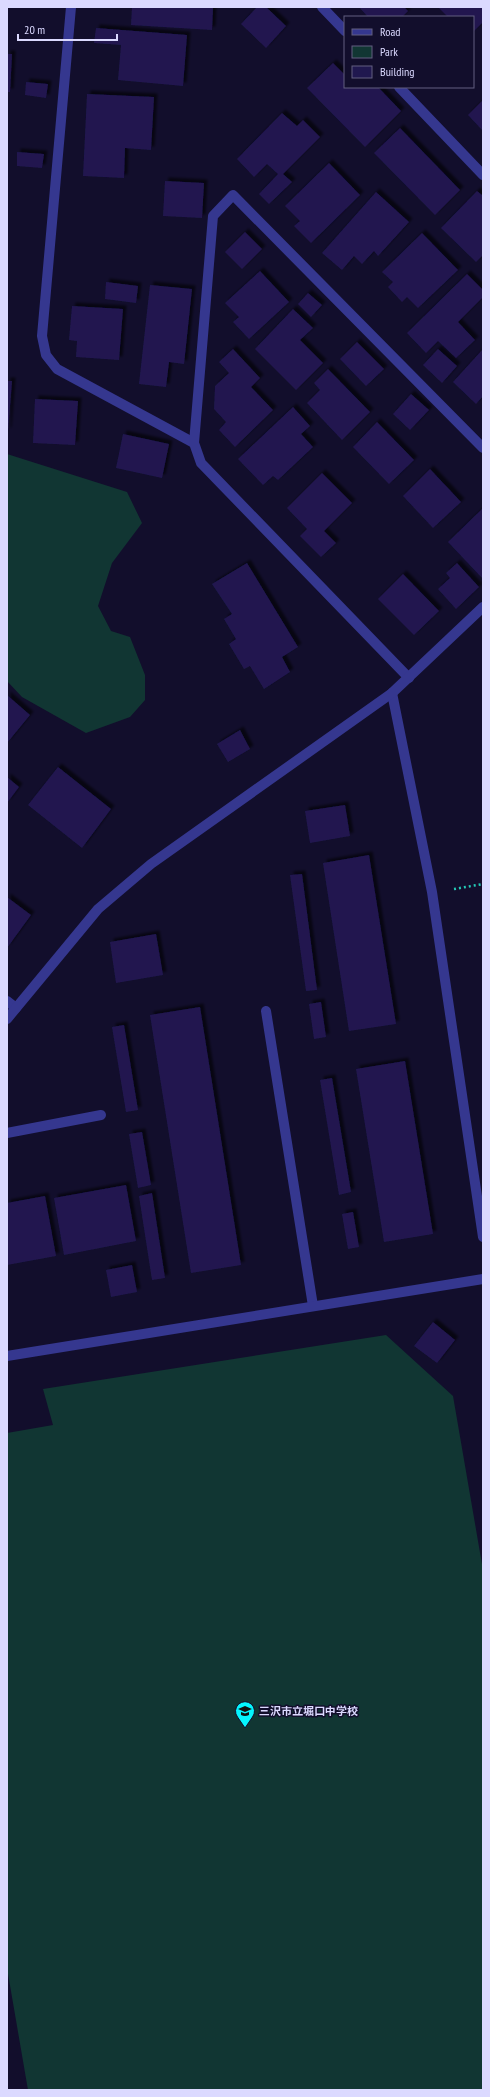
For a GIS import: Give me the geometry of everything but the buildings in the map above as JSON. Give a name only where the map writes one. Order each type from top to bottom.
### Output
[{"type":"street","points":[[71,7],[42,336],[46,355],[57,369],[194,443]]},
{"type":"street","points":[[322,7],[344,30]]},
{"type":"street","points":[[400,88],[483,175]]},
{"type":"street","points":[[409,678],[201,463],[194,443],[213,216],[233,196],[483,448]]},
{"type":"street","points":[[7,1019],[98,909],[151,864],[392,693],[483,607]]},
{"type":"street","points":[[392,693],[432,892],[483,1237]]},
{"type":"street","points":[[7,1001],[16,1008]]},
{"type":"street","points":[[266,1011],[313,1306]]},
{"type":"street","points":[[7,1133],[101,1115]]},
{"type":"street","points":[[7,1356],[483,1279]]},
{"type":"path","points":[[432,892],[483,884]]},
{"type":"green space","points":[[7,454],[127,492],[142,523],[112,563],[98,606],[111,631],[130,637],[145,675],[145,700],[130,717],[86,733],[22,697],[7,681]]},
{"type":"green space","name":"三沢市立堀口中学校","points":[[386,1335],[453,1396],[483,1570],[483,2090],[28,2090],[7,1968],[7,1433],[53,1425],[43,1389]]},
{"type":"place","name":"三沢市立堀口中学校","points":[[245,1728]]}]
